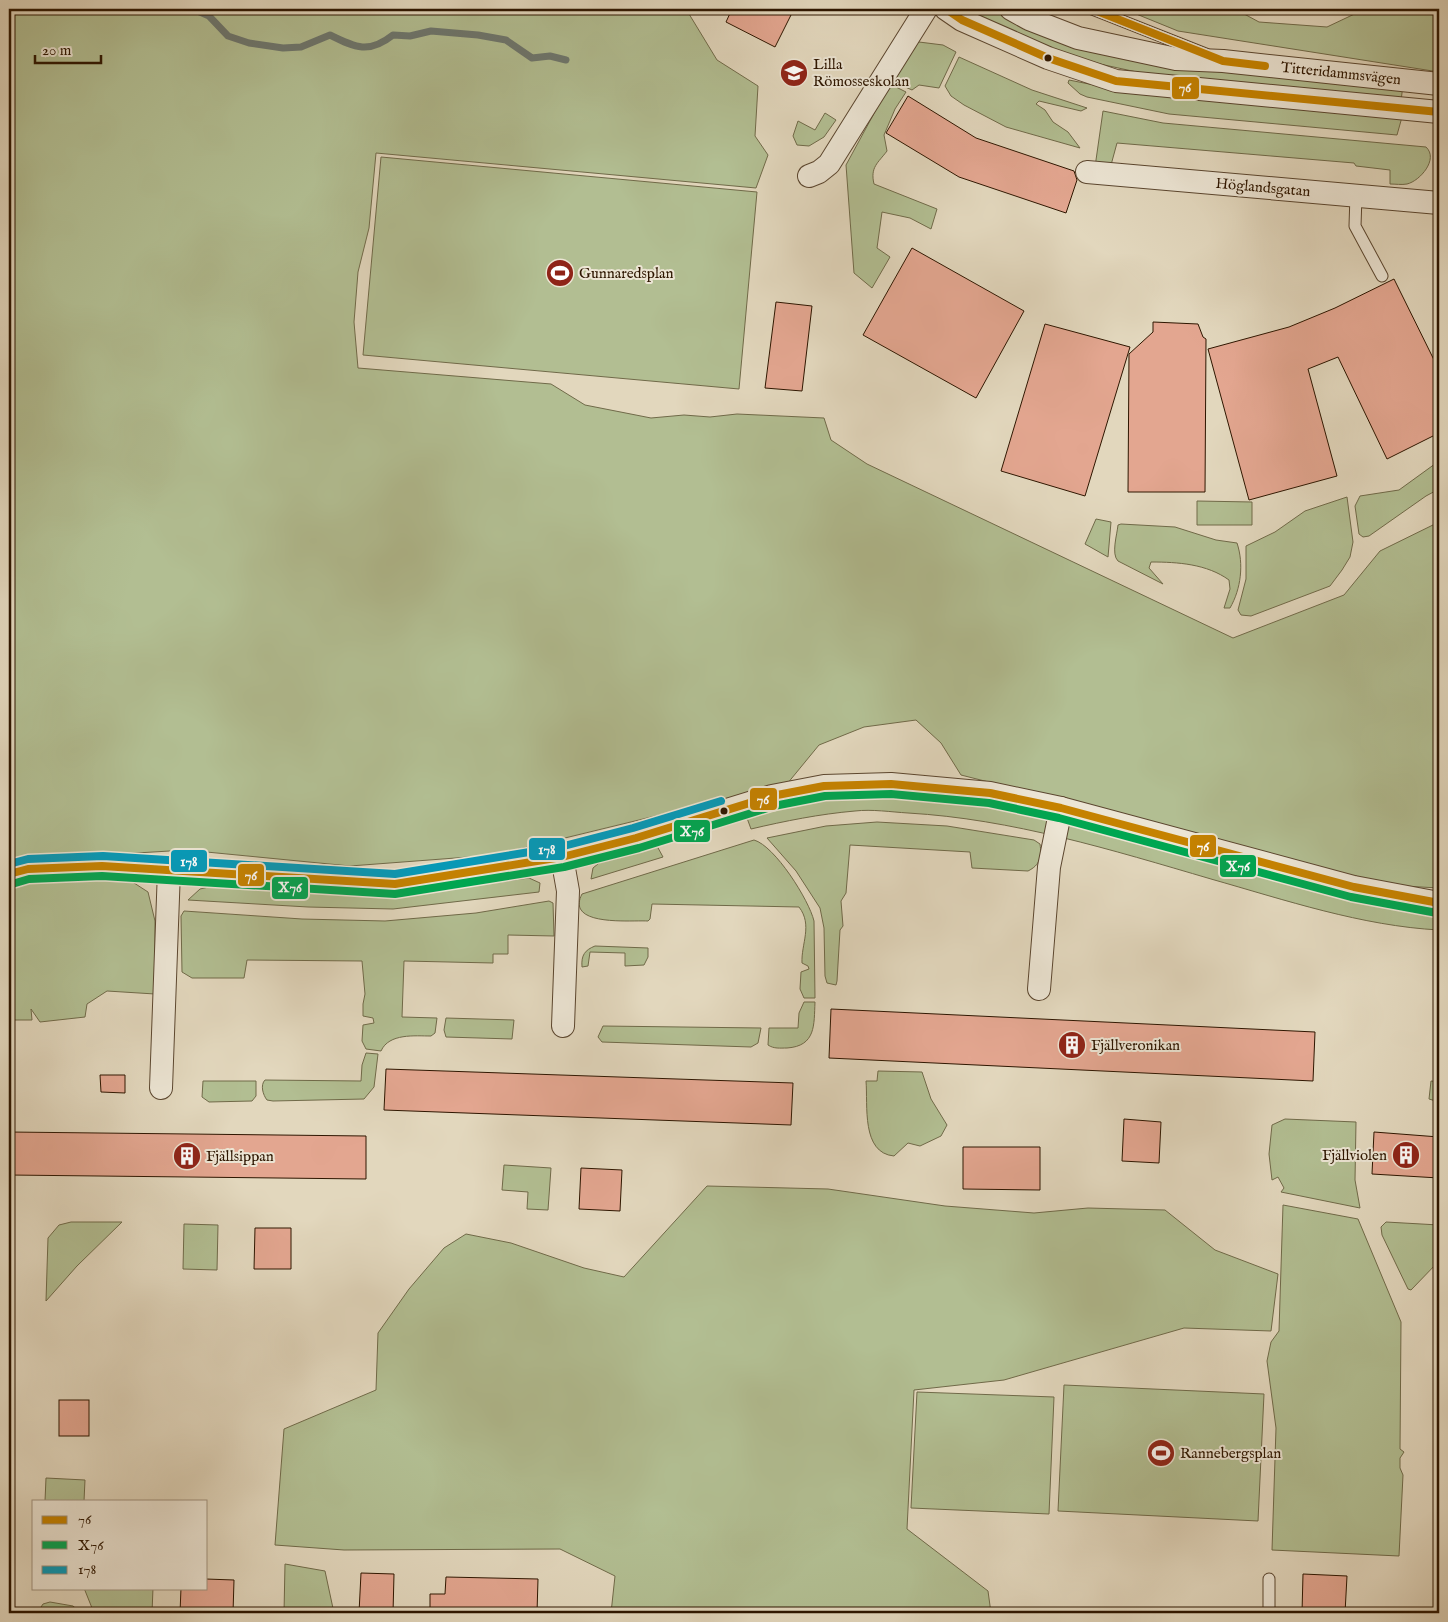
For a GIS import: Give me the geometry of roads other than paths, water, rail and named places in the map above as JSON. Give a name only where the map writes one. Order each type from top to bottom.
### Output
[{"type":"street","points":[[808,176],[819,172],[829,164],[926,9]]},
{"type":"street","name":"Titteridammsvägen","points":[[946,9],[962,20],[1048,58],[1116,81],[1439,112]]},
{"type":"street","name":"Titteridammsvägen","points":[[1011,9],[1029,19],[1078,38],[1176,59],[1439,84]]},
{"type":"street","name":"Höglandsgatan","points":[[1087,172],[1439,204]]},
{"type":"street","points":[[9,874],[67,866],[102,866],[395,884],[562,857],[636,838],[772,796],[824,786],[891,784],[990,793],[1061,808],[1289,871],[1354,887],[1439,903]]},
{"type":"street","points":[[1039,989],[1048,874],[1061,808]]},
{"type":"street","points":[[562,857],[568,891],[563,1026]]},
{"type":"street","points":[[161,1088],[169,870]]},
{"type":"lane","points":[[1092,9],[1223,62]]},
{"type":"lane","points":[[1356,195],[1355,226],[1382,276]]},
{"type":"lane","points":[[1269,1579],[1269,1613]]},
{"type":"waterway","points":[[193,9],[209,16],[228,36],[249,43],[283,48],[301,47],[330,35],[355,46],[369,47],[377,45],[393,35],[410,36],[431,31],[478,35],[506,40],[532,58],[550,56],[566,60]]},
{"type":"place","name":"Lilla Römosseskolan","points":[[794,73]]},
{"type":"place","name":"Gunnaredsplan","points":[[560,273]]},
{"type":"place","name":"Fjällveronikan","points":[[1072,1045]]},
{"type":"place","name":"Fjällviolen","points":[[1406,1155]]},
{"type":"place","name":"Fjällsippan","points":[[187,1156]]},
{"type":"place","name":"Rannebergsplan","points":[[1161,1453]]}]
